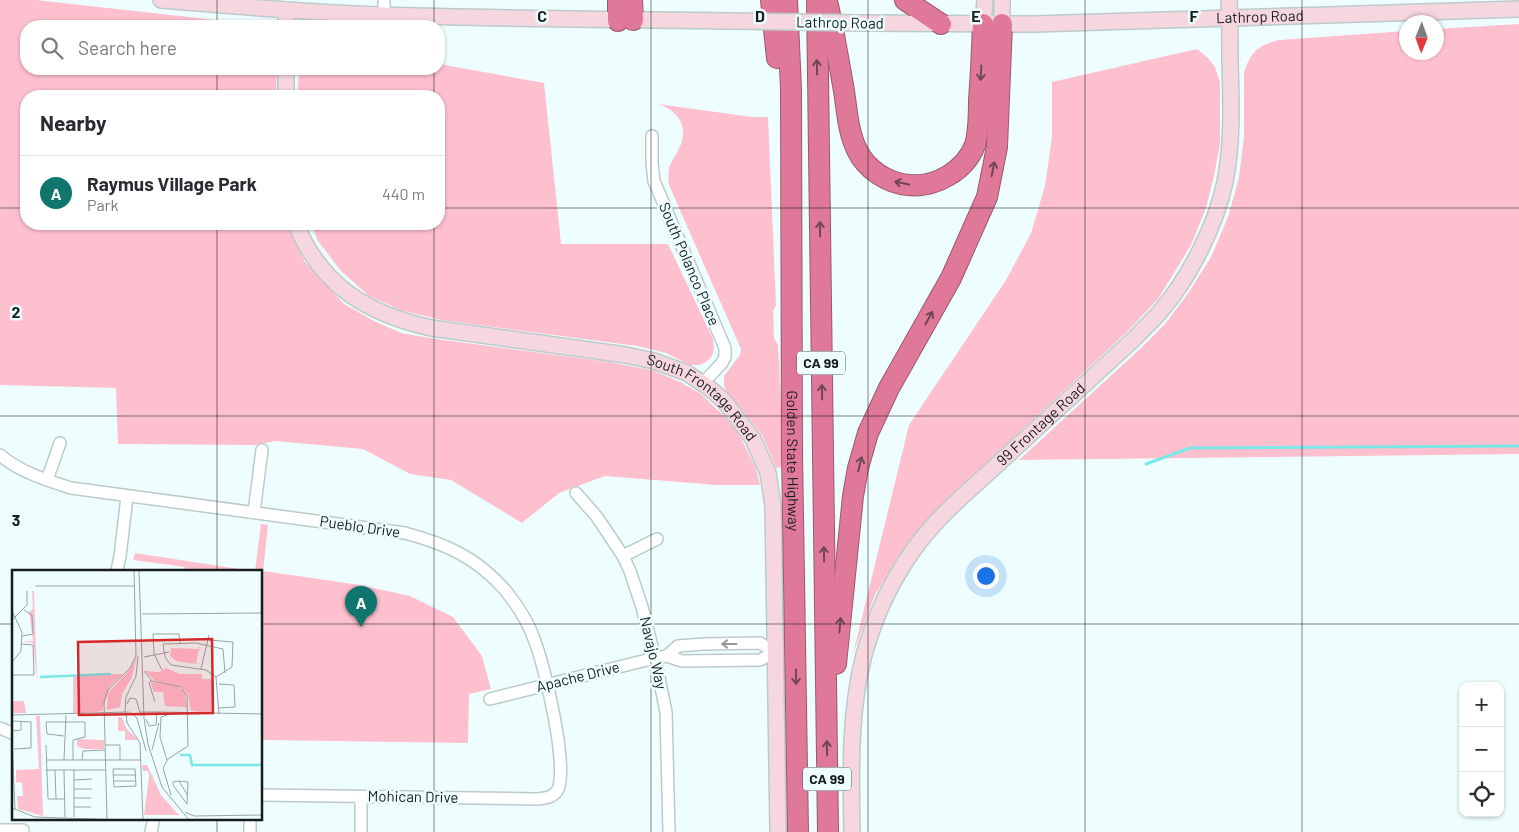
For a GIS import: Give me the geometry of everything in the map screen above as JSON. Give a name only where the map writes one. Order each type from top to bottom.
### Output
[{"type":"highway","points":[[618,0],[626,20]]},
{"type":"highway","points":[[626,20],[632,0]]},
{"type":"highway","points":[[771,0],[777,51],[792,453]]},
{"type":"highway","name":"Golden State Highway","points":[[787,0],[791,88],[792,453],[798,832]]},
{"type":"highway","name":"Golden State Highway","points":[[816,0],[828,832]]},
{"type":"highway","points":[[827,0],[837,46],[852,136],[857,151],[870,167],[882,176],[891,181],[905,184],[922,185],[935,182],[964,165],[974,146],[992,24]]},
{"type":"highway","points":[[905,0],[941,24]]},
{"type":"highway","points":[[826,726],[838,655],[850,524],[858,468],[868,433],[889,388],[951,278],[987,197],[997,148],[992,24]]},
{"type":"street","name":"Lathrop Road","points":[[161,0],[384,8],[626,20],[941,24],[1120,22],[1519,9]]},
{"type":"street","points":[[985,0],[992,24]]},
{"type":"street","points":[[992,24],[1002,0]]},
{"type":"street","name":"99 Frontage Road","points":[[852,832],[854,716],[859,682],[864,656],[874,627],[895,579],[912,552],[935,524],[965,494],[1136,337],[1160,312],[1181,284],[1198,255],[1221,198],[1229,155],[1232,101],[1229,0]]},
{"type":"street","points":[[286,5],[286,20]]},
{"type":"street","points":[[286,75],[286,90]]},
{"type":"street","name":"South Polanco Place","points":[[652,136],[654,181],[725,348],[725,357],[722,363],[702,384]]},
{"type":"street","name":"South Frontage Road","points":[[299,230],[321,267],[341,288],[360,302],[405,322],[431,328],[626,355],[654,361],[686,373],[724,401],[753,439],[768,473],[773,506],[778,832]]},
{"type":"street","points":[[47,480],[60,443]]},
{"type":"street","points":[[254,512],[262,450]]},
{"type":"street","name":"Pueblo Drive","points":[[0,455],[22,470],[72,488],[127,497],[405,533],[441,544],[465,556],[496,581],[528,624],[535,640],[558,736],[559,786]]},
{"type":"street","name":"Navajo Way","points":[[576,493],[597,517],[624,556],[661,657],[666,712],[669,832]]},
{"type":"street","points":[[117,570],[127,497]]},
{"type":"street","points":[[624,556],[657,539]]},
{"type":"street","name":"Apache Drive","points":[[490,699],[661,657],[678,646],[760,644],[776,652]]},
{"type":"street","name":"Apache Drive","points":[[661,657],[682,662],[760,660],[776,652]]},
{"type":"street","points":[[0,728],[12,733]]},
{"type":"street","name":"Mohican Drive","points":[[262,795],[537,799],[552,796],[557,792],[559,786]]},
{"type":"street","points":[[361,797],[361,832]]},
{"type":"street","points":[[0,830],[23,831]]},
{"type":"shaded area","points":[[0,0],[36,0],[216,20],[20,20],[20,75],[277,75],[276,90],[20,90],[20,230],[290,230],[305,262],[344,304],[374,321],[401,333],[609,362],[652,370],[680,382],[701,394],[723,415],[739,435],[755,466],[760,485],[716,485],[605,476],[559,493],[522,523],[451,480],[410,474],[363,449],[275,441],[255,445],[118,444],[116,388],[0,385]]},
{"type":"shaded area","points":[[1519,24],[1519,454],[1019,460],[1165,324],[1189,292],[1211,257],[1228,217],[1239,177],[1244,137],[1244,73],[1252,55],[1260,47],[1279,40],[1399,31],[1399,60],[1444,60],[1444,29]]},
{"type":"shaded area","points":[[1197,49],[1215,67],[1220,83],[1220,143],[1206,208],[1191,245],[1158,299],[1126,333],[955,492],[920,528],[898,557],[874,597],[853,654],[909,425],[1006,280],[1031,233],[1045,186],[1052,137],[1052,82]]},
{"type":"shaded area","points":[[445,65],[544,83],[561,244],[668,244],[713,339],[714,350],[712,356],[706,362],[699,365],[690,365],[666,353],[637,346],[441,320],[403,311],[369,296],[341,271],[318,241],[313,230],[445,230],[445,90],[298,90],[299,75],[445,75]]},
{"type":"shaded area","points":[[658,104],[752,117],[768,117],[776,306],[773,311],[774,338],[778,345],[784,467],[776,468],[762,435],[726,392],[724,376],[740,355],[741,349],[669,185],[668,178],[671,163],[683,136],[682,124],[675,114]]},
{"type":"shaded area","points":[[261,524],[268,525],[263,571],[360,585],[410,596],[453,617],[482,656],[491,689],[469,694],[468,743],[262,740],[262,570],[255,570]]},
{"type":"shaded area","points":[[135,553],[246,570],[184,570],[185,567],[133,560]]},
{"type":"waterway","points":[[1146,464],[1190,448],[1519,446]]},
{"type":"place","name":"Raymus Village Park","points":[[361,627]]}]
